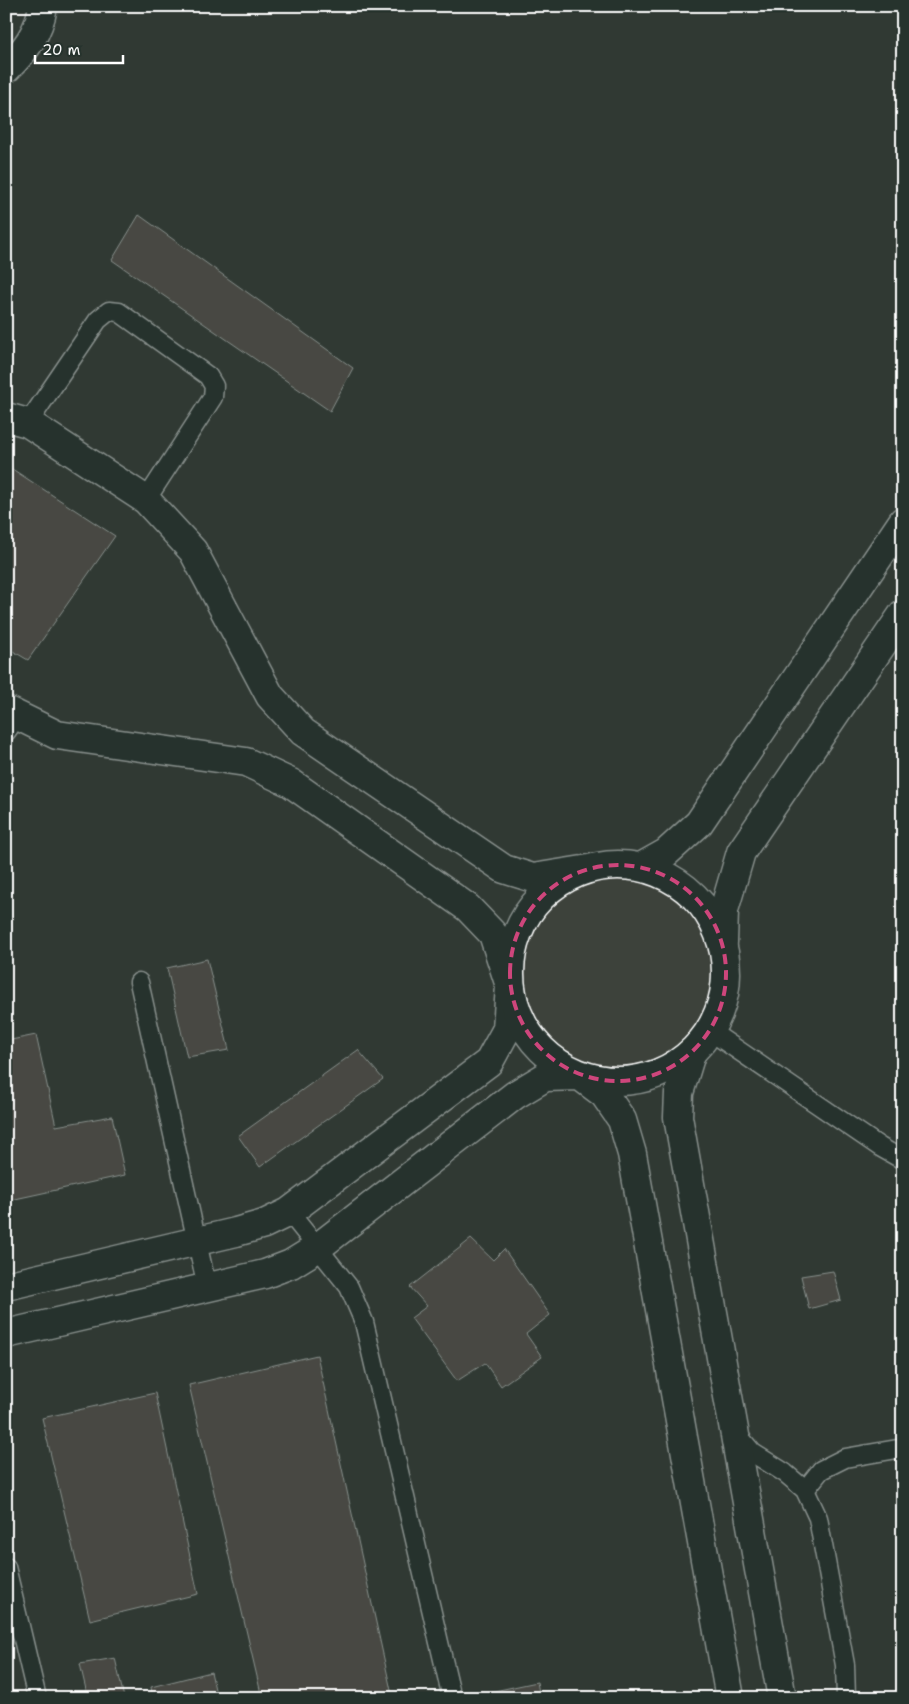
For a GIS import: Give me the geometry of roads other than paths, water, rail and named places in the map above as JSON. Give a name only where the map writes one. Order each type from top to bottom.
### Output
[{"type":"street","points":[[6,69],[25,51],[40,21],[43,6]]},
{"type":"street","points":[[17,420],[146,500],[193,551],[270,696],[303,732],[504,870],[533,878],[611,864],[641,867],[669,877],[693,894],[711,918],[722,946]]},
{"type":"street","points":[[641,867],[666,853],[699,823],[903,521]]},
{"type":"street","points":[[6,1334],[265,1274],[291,1264],[317,1248],[515,1095],[545,1077],[580,1076],[609,1082],[638,1080],[667,1070],[691,1054],[710,1031],[722,1004],[726,975],[722,946],[724,910],[741,852],[903,614]]},
{"type":"street","points":[[10,720],[57,735],[246,762],[291,783],[468,908],[493,934],[518,1015],[533,1041],[554,1062],[580,1076],[604,1094],[622,1120],[632,1154],[730,1698]]},
{"type":"street","points":[[6,1286],[196,1242],[264,1224],[289,1212],[489,1062],[507,1029],[510,957],[519,929],[535,903],[556,883],[583,870]]},
{"type":"street","points":[[691,1054],[679,1093],[678,1116],[782,1698]]},
{"type":"lane","points":[[17,420],[98,320],[109,312],[119,312],[208,376],[214,386],[213,397],[146,500]]},
{"type":"lane","points":[[138,982],[207,1287]]},
{"type":"lane","points":[[710,1031],[880,1147],[903,1160]]},
{"type":"lane","points":[[289,1212],[349,1287],[364,1322],[452,1698]]},
{"type":"lane","points":[[734,1431],[753,1453],[805,1490],[818,1518],[845,1665],[846,1698]]},
{"type":"lane","points":[[805,1490],[821,1470],[845,1458],[903,1448]]},
{"type":"lane","points":[[6,1567],[36,1698]]}]
